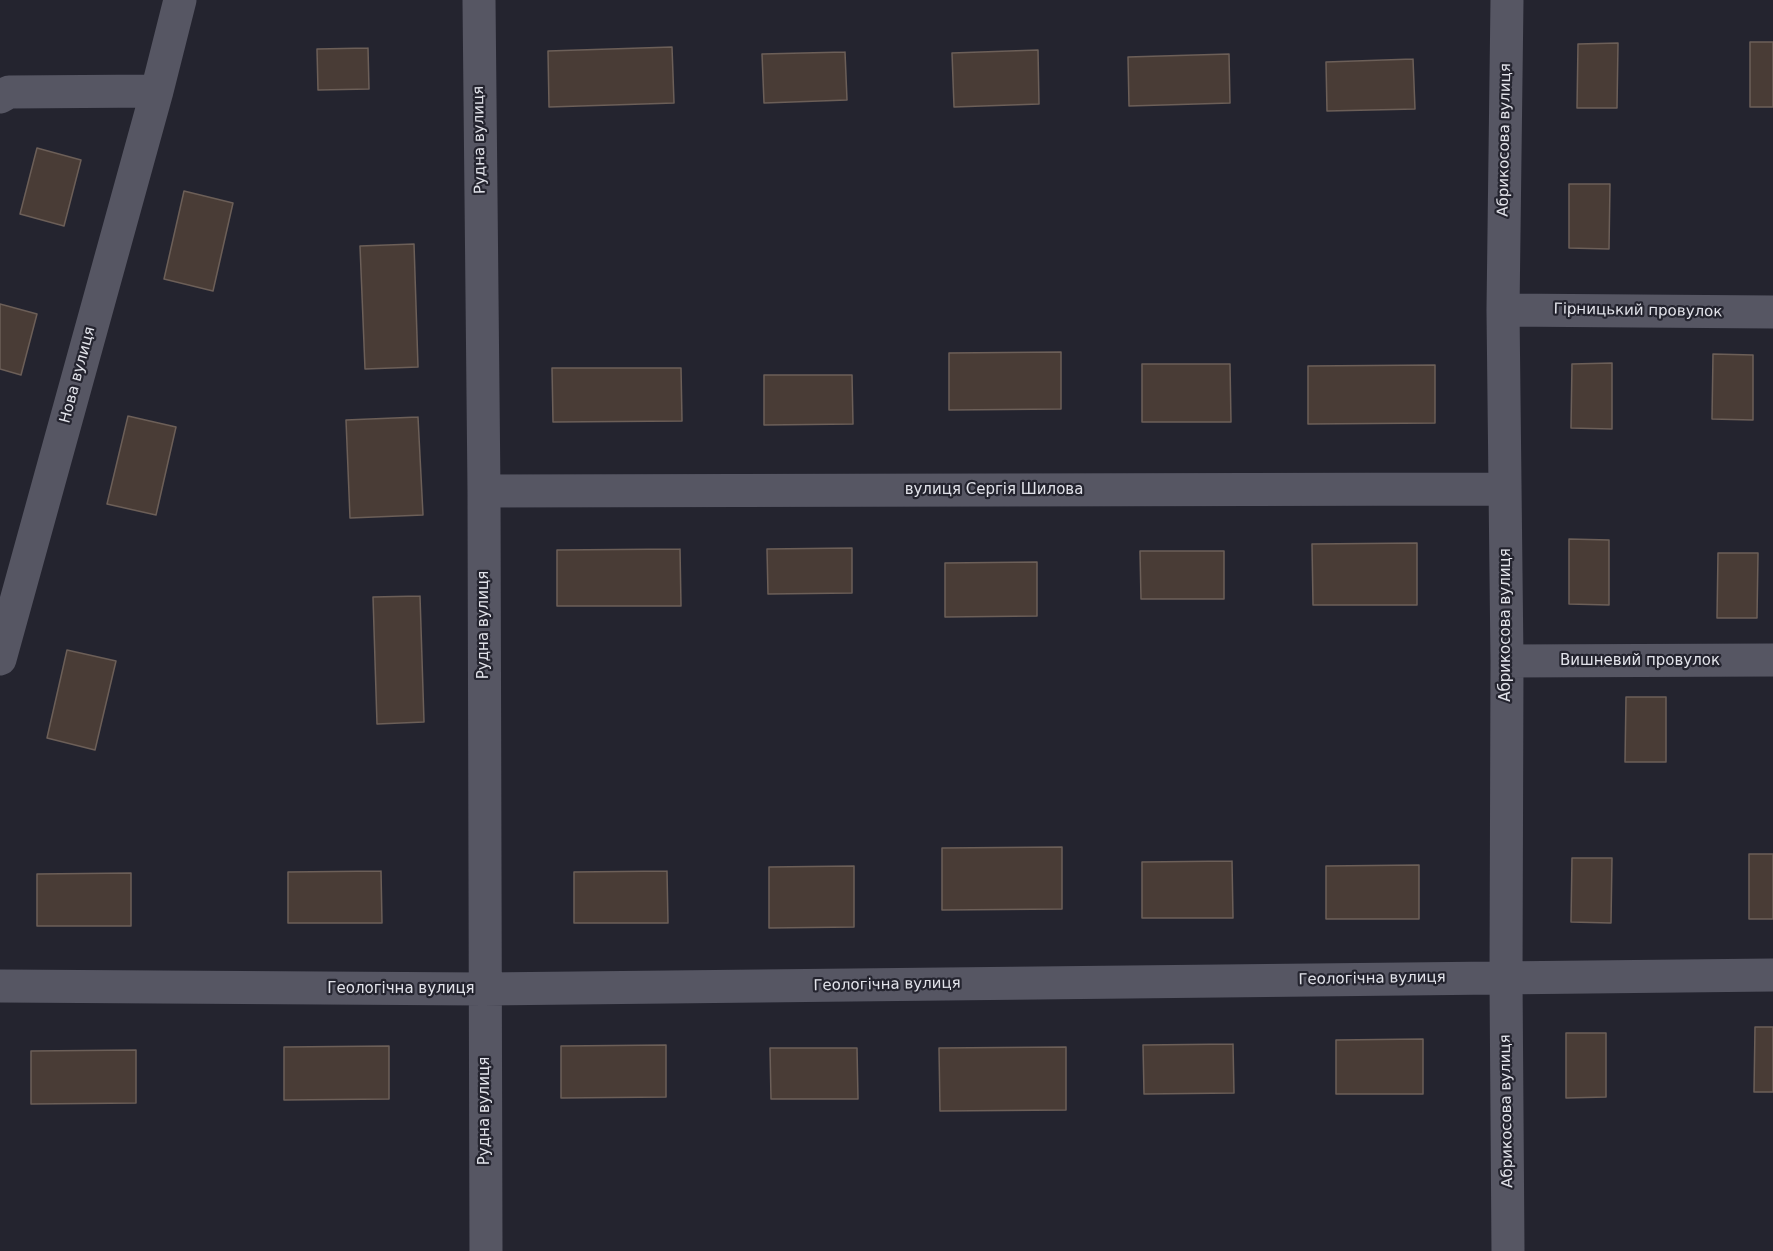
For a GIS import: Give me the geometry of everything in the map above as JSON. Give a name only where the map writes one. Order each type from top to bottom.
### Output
[{"type":"street","name":"Нова вулиця","points":[[0,658],[157,92],[180,0]]},
{"type":"street","name":"Рудна вулиця","points":[[479,0],[484,491],[486,1251]]},
{"type":"street","name":"Абрикосова вулиця","points":[[1507,0],[1503,310],[1507,662],[1508,1251]]},
{"type":"street","points":[[0,98],[9,92],[157,92]]},
{"type":"street","name":"Гірницький провулок","points":[[1503,310],[1773,312]]},
{"type":"street","name":"вулиця Сергія Шилова","points":[[484,491],[1505,489]]},
{"type":"street","name":"Вишневий провулок","points":[[1507,662],[1773,660]]},
{"type":"street","name":"Геологічна вулиця","points":[[0,986],[484,989],[1773,975]]},
{"type":"building","points":[[1750,42],[1773,42],[1773,107],[1750,107]]},
{"type":"building","points":[[1618,43],[1617,108],[1577,108],[1578,44]]},
{"type":"building","points":[[672,47],[674,103],[549,107],[548,51]]},
{"type":"building","points":[[368,48],[369,89],[318,90],[317,49]]},
{"type":"building","points":[[1038,50],[1039,104],[954,107],[952,53]]},
{"type":"building","points":[[845,52],[847,100],[764,103],[762,54]]},
{"type":"building","points":[[1229,54],[1230,103],[1129,106],[1128,57]]},
{"type":"building","points":[[1413,59],[1415,109],[1327,111],[1326,62]]},
{"type":"building","points":[[37,148],[81,160],[64,226],[20,214]]},
{"type":"building","points":[[1569,184],[1610,184],[1609,249],[1569,248]]},
{"type":"building","points":[[184,191],[233,203],[213,291],[164,279]]},
{"type":"building","points":[[414,244],[418,367],[365,369],[360,246]]},
{"type":"building","points":[[0,304],[37,314],[21,375],[0,369]]},
{"type":"building","points":[[1061,352],[1061,409],[949,410],[949,353]]},
{"type":"building","points":[[1713,354],[1753,355],[1753,420],[1712,419]]},
{"type":"building","points":[[1612,363],[1612,429],[1571,428],[1572,364]]},
{"type":"building","points":[[1142,364],[1230,364],[1231,422],[1142,422]]},
{"type":"building","points":[[1435,365],[1435,423],[1308,424],[1308,366]]},
{"type":"building","points":[[552,368],[681,368],[682,421],[553,422]]},
{"type":"building","points":[[764,375],[852,375],[853,424],[764,425]]},
{"type":"building","points":[[128,416],[176,427],[156,515],[107,504]]},
{"type":"building","points":[[418,417],[423,515],[350,518],[346,420]]},
{"type":"building","points":[[1569,539],[1609,540],[1609,605],[1569,604]]},
{"type":"building","points":[[1417,543],[1417,605],[1313,605],[1312,544]]},
{"type":"building","points":[[852,548],[852,593],[768,594],[767,549]]},
{"type":"building","points":[[680,549],[681,606],[557,606],[557,550]]},
{"type":"building","points":[[1140,551],[1224,551],[1224,599],[1141,599]]},
{"type":"building","points":[[1718,553],[1758,553],[1757,618],[1717,618]]},
{"type":"building","points":[[1037,562],[1037,616],[945,617],[945,563]]},
{"type":"building","points":[[420,596],[424,722],[377,724],[373,597]]},
{"type":"building","points":[[67,650],[116,661],[95,750],[47,738]]},
{"type":"building","points":[[1626,697],[1666,697],[1666,762],[1625,762]]},
{"type":"building","points":[[1062,847],[1062,909],[942,910],[942,848]]},
{"type":"building","points":[[1749,854],[1773,854],[1773,919],[1749,919]]},
{"type":"building","points":[[1572,858],[1612,858],[1611,923],[1571,922]]},
{"type":"building","points":[[1232,861],[1233,918],[1142,918],[1142,862]]},
{"type":"building","points":[[1419,865],[1419,919],[1326,919],[1326,866]]},
{"type":"building","points":[[854,866],[854,927],[769,928],[769,867]]},
{"type":"building","points":[[381,871],[382,923],[288,923],[288,872]]},
{"type":"building","points":[[667,871],[668,923],[574,923],[574,872]]},
{"type":"building","points":[[131,873],[131,926],[37,926],[37,874]]},
{"type":"building","points":[[1755,1027],[1773,1027],[1773,1092],[1754,1092]]},
{"type":"building","points":[[1566,1033],[1606,1033],[1606,1097],[1566,1098]]},
{"type":"building","points":[[1423,1039],[1423,1094],[1336,1094],[1336,1040]]},
{"type":"building","points":[[1233,1044],[1234,1093],[1144,1094],[1143,1045]]},
{"type":"building","points":[[666,1045],[666,1097],[561,1098],[561,1046]]},
{"type":"building","points":[[389,1046],[389,1099],[284,1100],[284,1047]]},
{"type":"building","points":[[1066,1047],[1066,1110],[940,1111],[939,1048]]},
{"type":"building","points":[[770,1048],[857,1048],[858,1099],[771,1099]]},
{"type":"building","points":[[136,1050],[136,1103],[31,1104],[31,1051]]}]
